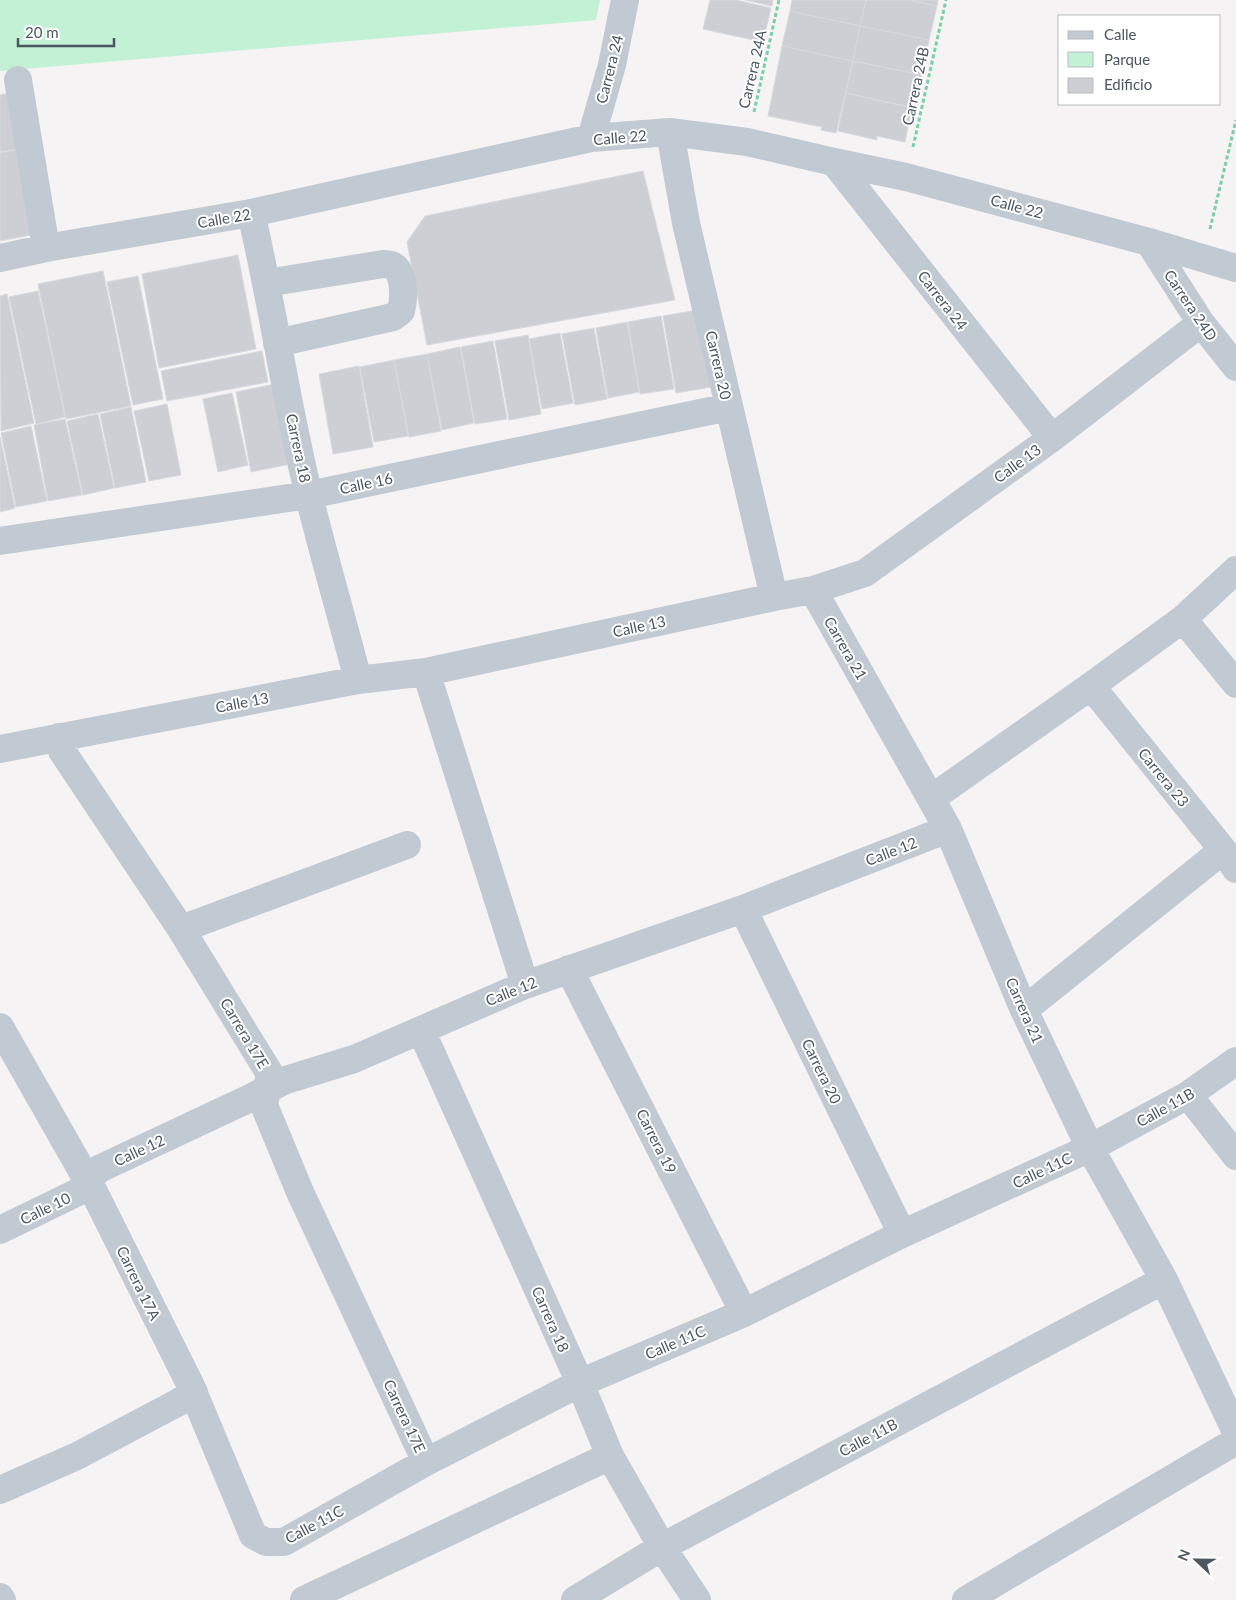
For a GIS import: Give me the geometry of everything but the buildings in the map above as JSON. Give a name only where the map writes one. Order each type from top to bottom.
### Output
[{"type":"street","name":"Carrera 24","points":[[591,138],[612,64],[626,0]]},
{"type":"street","points":[[18,80],[46,248]]},
{"type":"street","name":"Calle 22","points":[[0,258],[46,248],[251,213],[591,138],[670,132],[747,142],[906,177],[1149,242],[1236,268]]},
{"type":"street","name":"Carrera 20","points":[[670,132],[686,223],[774,597]]},
{"type":"street","name":"Carrera 24","points":[[834,162],[1052,438]]},
{"type":"street","name":"Carrera 18","points":[[251,213],[267,283],[277,343],[309,495],[358,680]]},
{"type":"street","name":"Carrera 24D","points":[[1149,242],[1201,323],[1236,367]]},
{"type":"street","points":[[267,283],[383,264],[393,265],[397,268],[401,279],[404,300],[401,312],[393,317],[277,343]]},
{"type":"street","name":"Calle 13","points":[[0,749],[358,680],[426,672],[813,590],[865,573],[1052,438],[1201,323]]},
{"type":"street","name":"Calle 16","points":[[0,542],[309,495],[729,406]]},
{"type":"street","points":[[932,798],[1183,619],[1236,570]]},
{"type":"street","name":"Carrera 21","points":[[813,590],[948,829],[1024,1010],[1090,1148],[1164,1280],[1236,1432]]},
{"type":"street","points":[[1183,619],[1236,684]]},
{"type":"street","points":[[426,672],[524,985]]},
{"type":"street","name":"Carrera 23","points":[[1091,686],[1230,860]]},
{"type":"street","name":"Carrera 17E","points":[[59,737],[62,751],[181,929],[270,1074],[264,1105],[300,1192],[426,1462]]},
{"type":"street","name":"Calle 12","points":[[89,1182],[99,1169],[286,1080],[354,1059],[524,985],[743,909],[948,829]]},
{"type":"street","points":[[181,929],[407,845]]},
{"type":"street","points":[[1024,1010],[1230,860]]},
{"type":"street","name":"Carrera 20","points":[[743,909],[902,1234]]},
{"type":"street","name":"Carrera 19","points":[[569,970],[744,1313]]},
{"type":"street","name":"Carrera 17A","points":[[0,1027],[89,1182],[194,1392],[253,1535],[266,1542]]},
{"type":"street","name":"Carrera 18","points":[[422,1030],[580,1383],[610,1456],[662,1547],[697,1600]]},
{"type":"street","name":"Calle 11B","points":[[1090,1148],[1188,1095],[1236,1062]]},
{"type":"street","points":[[1188,1095],[1236,1156]]},
{"type":"street","name":"Calle 11C","points":[[266,1542],[284,1542],[426,1462],[580,1383],[744,1313],[902,1234],[1090,1148]]},
{"type":"street","name":"Calle 10","points":[[0,1230],[78,1192],[89,1182]]},
{"type":"street","name":"Calle 11B","points":[[575,1600],[662,1547],[1164,1280]]},
{"type":"street","points":[[0,1490],[77,1456],[194,1392]]},
{"type":"street","points":[[966,1600],[1236,1441]]},
{"type":"street","points":[[312,1598],[610,1456]]},
{"type":"path","name":"Carrera 24A","points":[[747,142],[779,0]]},
{"type":"path","name":"Carrera 24B","points":[[906,177],[946,0]]},
{"type":"path","points":[[1203,258],[1236,120]]},
{"type":"green space","points":[[0,0],[600,0],[596,20],[0,71]]}]
